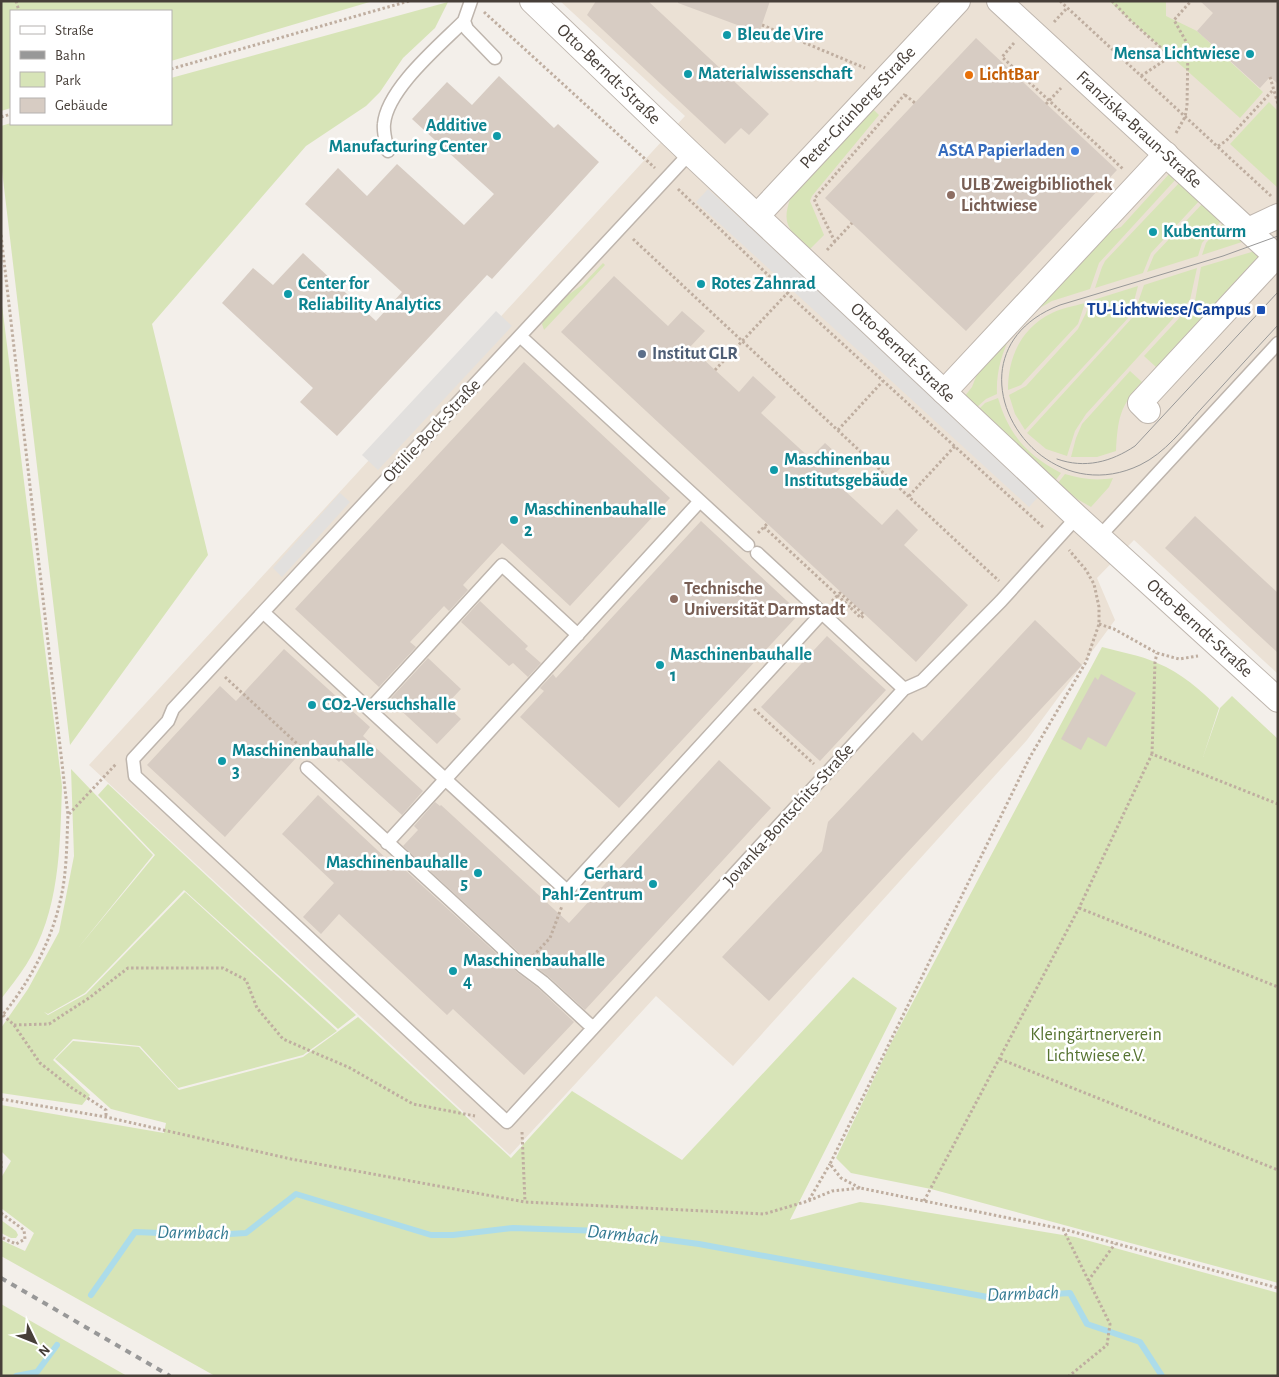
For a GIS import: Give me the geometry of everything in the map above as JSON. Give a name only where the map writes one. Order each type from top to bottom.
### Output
[{"type":"street","name":"Otto-Berndt-Straße","points":[[532,1],[690,153],[1077,517],[1278,700]]},
{"type":"street","name":"Peter-Grünberg-Straße","points":[[758,216],[958,1]]},
{"type":"street","name":"Franziska-Braun-Straße","points":[[999,1],[1277,257]]},
{"type":"street","points":[[944,392],[1166,154]]},
{"type":"street","points":[[1248,230],[1276,208]]},
{"type":"street","points":[[1148,411],[1140,404],[1277,257]]},
{"type":"lane","points":[[388,151],[384,123],[393,97],[417,68],[464,21],[471,3]]},
{"type":"lane","points":[[464,21],[467,29],[496,58]]},
{"type":"lane","name":"Ottilie-Bock-Straße","points":[[507,1122],[135,776],[133,759],[168,721],[174,709],[690,153]]},
{"type":"lane","points":[[520,336],[904,688]]},
{"type":"lane","points":[[1099,537],[1278,343]]},
{"type":"lane","points":[[387,843],[700,501]]},
{"type":"lane","name":"Jovanka-Bontschits-Straße","points":[[507,1122],[904,688],[922,681],[1077,517]]},
{"type":"lane","points":[[370,709],[502,565],[578,635]]},
{"type":"lane","points":[[264,613],[567,890],[822,613]]},
{"type":"lane","points":[[307,768],[523,967],[543,982],[593,1028]]},
{"type":"path","points":[[172,69],[409,1]]},
{"type":"path","points":[[1060,1],[1218,146],[1276,208]]},
{"type":"path","points":[[1112,1],[1170,56]]},
{"type":"path","points":[[1166,154],[1185,117],[1187,106],[1188,45],[1174,20],[1191,1]]},
{"type":"path","points":[[471,3],[482,10],[787,293],[1074,555],[1094,584],[1099,607],[1099,624],[1086,662],[1030,757],[830,1164],[808,1201]]},
{"type":"path","points":[[1052,23],[1067,8]]},
{"type":"path","points":[[762,25],[887,77]]},
{"type":"path","points":[[1028,28],[1002,57],[1048,103],[1124,171]]},
{"type":"path","points":[[1141,76],[1188,45]]},
{"type":"path","points":[[1270,77],[1278,104]]},
{"type":"path","points":[[1218,146],[1226,142],[1273,90]]},
{"type":"path","points":[[1048,103],[1058,91]]},
{"type":"path","points":[[835,242],[814,198],[905,94]]},
{"type":"path","points":[[824,253],[852,223]]},
{"type":"path","points":[[621,228],[1010,590]]},
{"type":"path","points":[[1,235],[68,815],[65,873],[56,919],[36,966],[2,1016],[14,1025],[40,1062],[72,1088],[106,1110],[106,1116]]},
{"type":"path","points":[[715,370],[798,282]]},
{"type":"path","points":[[838,430],[883,381]]},
{"type":"path","points":[[909,496],[955,446]]},
{"type":"path","points":[[764,527],[851,606]]},
{"type":"path","points":[[1099,624],[1114,629],[1157,653],[1179,659],[1203,655]]},
{"type":"path","points":[[924,1201],[1079,908],[1152,754],[1155,662],[1157,653]]},
{"type":"path","points":[[214,666],[306,751],[307,768]]},
{"type":"path","points":[[743,699],[826,774]]},
{"type":"path","points":[[1152,754],[1278,804]]},
{"type":"path","points":[[530,959],[550,938],[567,890]]},
{"type":"path","points":[[1079,908],[1278,987]]},
{"type":"path","points":[[14,1025],[49,1024],[89,998],[128,968],[223,968],[246,980],[257,1008],[283,1039],[350,1068],[414,1104],[507,1122],[522,1132],[525,1202]]},
{"type":"path","points":[[1000,1059],[1278,1170]]},
{"type":"path","points":[[1,1099],[106,1116],[291,1159],[525,1202],[764,1214],[808,1201],[832,1191],[860,1188]]},
{"type":"path","points":[[1,1161],[1,1168]]},
{"type":"path","points":[[830,1164],[841,1178],[860,1188],[1063,1229],[1278,1288]]},
{"type":"path","points":[[1,1213],[24,1230],[25,1239],[16,1244],[1,1237]]},
{"type":"path","points":[[1063,1229],[1110,1324],[1106,1345],[1069,1376]]},
{"type":"path","points":[[1088,1282],[1115,1244]]},
{"type":"shaded area","name":"Technische Universität Darmstadt","points":[[560,1],[1278,1],[1278,674],[1134,540],[1097,578],[1115,620],[1027,740],[733,1066],[656,996],[510,1155],[89,765],[685,116]]},
{"type":"shaded area","points":[[708,189],[1038,497],[1029,507],[696,202]]},
{"type":"shaded area","points":[[496,311],[512,326],[378,470],[362,455]]},
{"type":"shaded area","points":[[340,493],[350,502],[282,577],[273,568]]},
{"type":"green space","points":[[1,1],[373,1],[172,61],[172,10],[10,10],[10,108],[1,111]]},
{"type":"green space","points":[[1109,1],[1166,1],[1166,16],[1197,31],[1263,92],[1240,118]]},
{"type":"green space","points":[[448,2],[435,28],[403,58],[380,92],[366,106],[306,146],[152,324],[208,555],[70,745],[1,162],[1,126],[10,123],[10,125],[172,125],[172,78]]},
{"type":"green space","points":[[1269,102],[1277,110],[1278,188],[1230,144]]},
{"type":"green space","points":[[872,108],[879,115],[812,196],[810,201],[824,235],[810,249],[789,227],[787,214],[791,197]]},
{"type":"green space","points":[[1170,173],[1177,178],[1099,263],[1090,289],[1052,301],[1036,310],[1106,233],[1121,227]]},
{"type":"green space","points":[[1180,182],[1200,200],[1151,253],[1143,273],[1095,288],[1105,261]]},
{"type":"green space","points":[[1203,203],[1222,220],[1202,243],[1198,256],[1147,272],[1154,255]]},
{"type":"green space","points":[[1224,222],[1245,241],[1202,255],[1206,243]]},
{"type":"green space","points":[[1255,251],[1260,255],[1156,367],[1144,356],[1195,301],[1201,267]]},
{"type":"green space","points":[[603,263],[605,265],[544,330],[542,324],[544,320]]},
{"type":"green space","points":[[1197,268],[1190,300],[1086,414],[1075,431],[1067,456],[1046,449],[1027,433],[1133,317],[1144,285]]},
{"type":"green space","points":[[1138,286],[1130,316],[1025,430],[1015,414],[1009,395],[1026,386],[1078,329],[1090,301]]},
{"type":"green space","points":[[1,297],[62,786],[59,855],[52,901],[46,923],[26,965],[1,999]]},
{"type":"green space","points":[[1085,303],[1078,324],[1021,385],[1008,390],[1014,355],[1024,335],[1041,319],[1052,313]]},
{"type":"green space","points":[[1011,334],[1000,363],[997,394],[986,399],[976,408],[964,397],[972,387],[979,369]]},
{"type":"green space","points":[[1130,371],[1142,382],[1124,406],[1119,422],[1116,451],[1097,457],[1071,457],[1082,424]]},
{"type":"green space","points":[[998,398],[1008,423],[1021,443],[1038,459],[1061,473],[1055,481],[978,410],[985,403]]},
{"type":"green space","points":[[1065,474],[1089,479],[1113,478],[1109,487],[1091,507],[1077,499],[1058,483]]},
{"type":"green space","name":"Kleingärtnerverein Lichtwiese e.V.","points":[[1102,647],[1144,658],[1166,667],[1190,682],[1219,708],[1203,757],[1220,708],[1232,696],[1278,739],[1278,1283],[931,1189],[851,1173],[836,1158],[890,1045]]},
{"type":"green space","points":[[71,769],[153,855],[78,948],[155,855],[98,795],[108,784],[356,1015],[338,1029],[184,890],[85,993],[48,1014],[44,1012],[48,1015],[86,994],[185,892],[337,1031],[303,1055],[178,1088],[140,1046],[73,1039],[53,1060],[90,1095],[82,1105],[1,1093],[1,1028],[28,989],[59,932],[74,856]]},
{"type":"green space","points":[[853,977],[897,1008],[790,1220],[860,1202],[883,1205],[1075,1237],[1278,1293],[1278,1376],[215,1376],[1,1256],[1,1240],[25,1251],[34,1233],[1,1208],[1,1178],[11,1161],[1,1151],[1,1105],[164,1133],[166,1123],[111,1109],[55,1059],[73,1041],[139,1047],[179,1090],[303,1057],[358,1017],[511,1158],[572,1091],[682,1160]]},
{"type":"green space","points":[[1,1220],[16,1231],[18,1235],[16,1238],[11,1238],[1,1233]]},
{"type":"green space","points":[[1,1304],[127,1376],[1,1376]]},
{"type":"building","name":"Materialwissenschaft","points":[[596,1],[648,1],[769,114],[749,135],[741,128],[725,144],[587,15]]},
{"type":"building","points":[[678,1],[770,1],[759,33],[678,3]]},
{"type":"building","name":"Mensa Lichtwiese","points":[[1200,1],[1278,1],[1278,84],[1270,77],[1260,88],[1197,31],[1213,13]]},
{"type":"building","points":[[976,38],[1117,170],[966,331],[825,198]]},
{"type":"building","name":"Center for Reliability Analytics","points":[[499,76],[554,128],[558,124],[599,162],[492,279],[487,275],[337,436],[300,402],[313,388],[222,303],[253,268],[273,285],[303,253],[376,321],[402,292],[305,204],[338,168],[367,196],[397,164],[464,225],[494,194],[412,119],[447,82],[472,105]]},
{"type":"building","name":"Maschinenbau Institutsgebäude","points":[[614,276],[668,326],[682,311],[705,331],[690,347],[739,392],[753,376],[776,397],[761,413],[810,458],[825,443],[846,462],[831,478],[882,525],[897,509],[918,530],[904,545],[968,605],[916,662],[561,332]]},
{"type":"building","name":"Maschinenbauhalle 2","points":[[524,362],[670,498],[570,606],[502,543],[463,585],[468,590],[449,611],[444,606],[410,642],[416,647],[379,687],[295,609]]},
{"type":"building","points":[[1195,516],[1278,593],[1278,653],[1165,548]]},
{"type":"building","name":"Maschinenbauhalle 1","points":[[701,521],[800,613],[619,808],[520,717],[544,691],[540,688],[553,674],[556,678]]},
{"type":"building","points":[[480,601],[528,646],[525,649],[541,663],[528,677],[513,663],[509,666],[461,622]]},
{"type":"building","points":[[1035,620],[1082,665],[769,1001],[722,957],[822,851],[828,822],[913,732],[922,741]]},
{"type":"building","points":[[827,636],[886,690],[820,761],[761,707]]},
{"type":"building","points":[[284,649],[370,727],[363,736],[423,791],[402,815],[341,760],[339,762],[313,739],[225,837],[147,765],[220,686],[236,701]]},
{"type":"building","points":[[428,658],[461,689],[446,705],[461,719],[437,744],[394,704],[396,702],[391,698]]},
{"type":"building","points":[[1101,674],[1136,693],[1106,747],[1088,737],[1081,750],[1061,739],[1095,677],[1098,680]]},
{"type":"building","name":"Gerhard Pahl-Zentrum","points":[[719,760],[771,808],[585,1010],[548,976],[528,961],[403,846],[418,830],[414,826],[435,802],[441,805],[569,923]]},
{"type":"building","name":"Maschinenbauhalle 4","points":[[318,795],[389,861],[392,858],[574,1022],[524,1075],[453,1009],[447,1015],[339,914],[321,934],[303,917],[334,883],[282,834]]},
{"type":"waterway","name":"Darmbach","points":[[91,1295],[135,1232],[213,1235],[246,1233],[296,1194],[431,1235],[453,1235],[513,1228],[602,1231],[699,1244],[993,1298],[1070,1293],[1087,1324],[1140,1342],[1162,1376]]},
{"type":"waterway","name":"Darmbach","points":[[16,1376],[37,1372],[57,1345]]},
{"type":"tram line","points":[[1278,236],[1223,256],[1060,305],[1023,328],[1005,358],[1002,390],[1013,422],[1035,450],[1064,469],[1100,475],[1140,465],[1158,454],[1278,325]]},
{"type":"tram line","points":[[1057,459],[1088,464],[1107,460],[1135,446],[1278,292]]},
{"type":"railway","points":[[1,1278],[170,1376]]},
{"type":"place","name":"Bleu de Vire","points":[[727,35]]},
{"type":"place","name":"Mensa Lichtwiese","points":[[1250,54]]},
{"type":"place","name":"Materialwissenschaft","points":[[688,74]]},
{"type":"place","name":"LichtBar","points":[[969,75]]},
{"type":"place","name":"Additive Manufacturing Center","points":[[497,136]]},
{"type":"place","name":"AStA Papierladen","points":[[1075,151]]},
{"type":"place","name":"ULB Zweigbibliothek Lichtwiese","points":[[951,195]]},
{"type":"place","name":"Kubenturm","points":[[1153,232]]},
{"type":"place","name":"Rotes Zahnrad","points":[[701,284]]},
{"type":"place","name":"Center for Reliability Analytics","points":[[288,294]]},
{"type":"place","name":"TU-Lichtwiese/Campus","points":[[1261,310]]},
{"type":"place","name":"Institut GLR","points":[[642,354]]},
{"type":"place","name":"Maschinenbau Institutsgebäude","points":[[774,470]]},
{"type":"place","name":"Maschinenbauhalle 2","points":[[514,520]]},
{"type":"place","name":"Technische Universität Darmstadt","points":[[674,599]]},
{"type":"place","name":"Maschinenbauhalle 1","points":[[660,665]]},
{"type":"place","name":"CO2-Versuchshalle","points":[[312,705]]},
{"type":"place","name":"Maschinenbauhalle 3","points":[[222,761]]},
{"type":"place","name":"Maschinenbauhalle 5","points":[[478,873]]},
{"type":"place","name":"Gerhard Pahl-Zentrum","points":[[653,884]]},
{"type":"place","name":"Maschinenbauhalle 4","points":[[453,971]]}]
